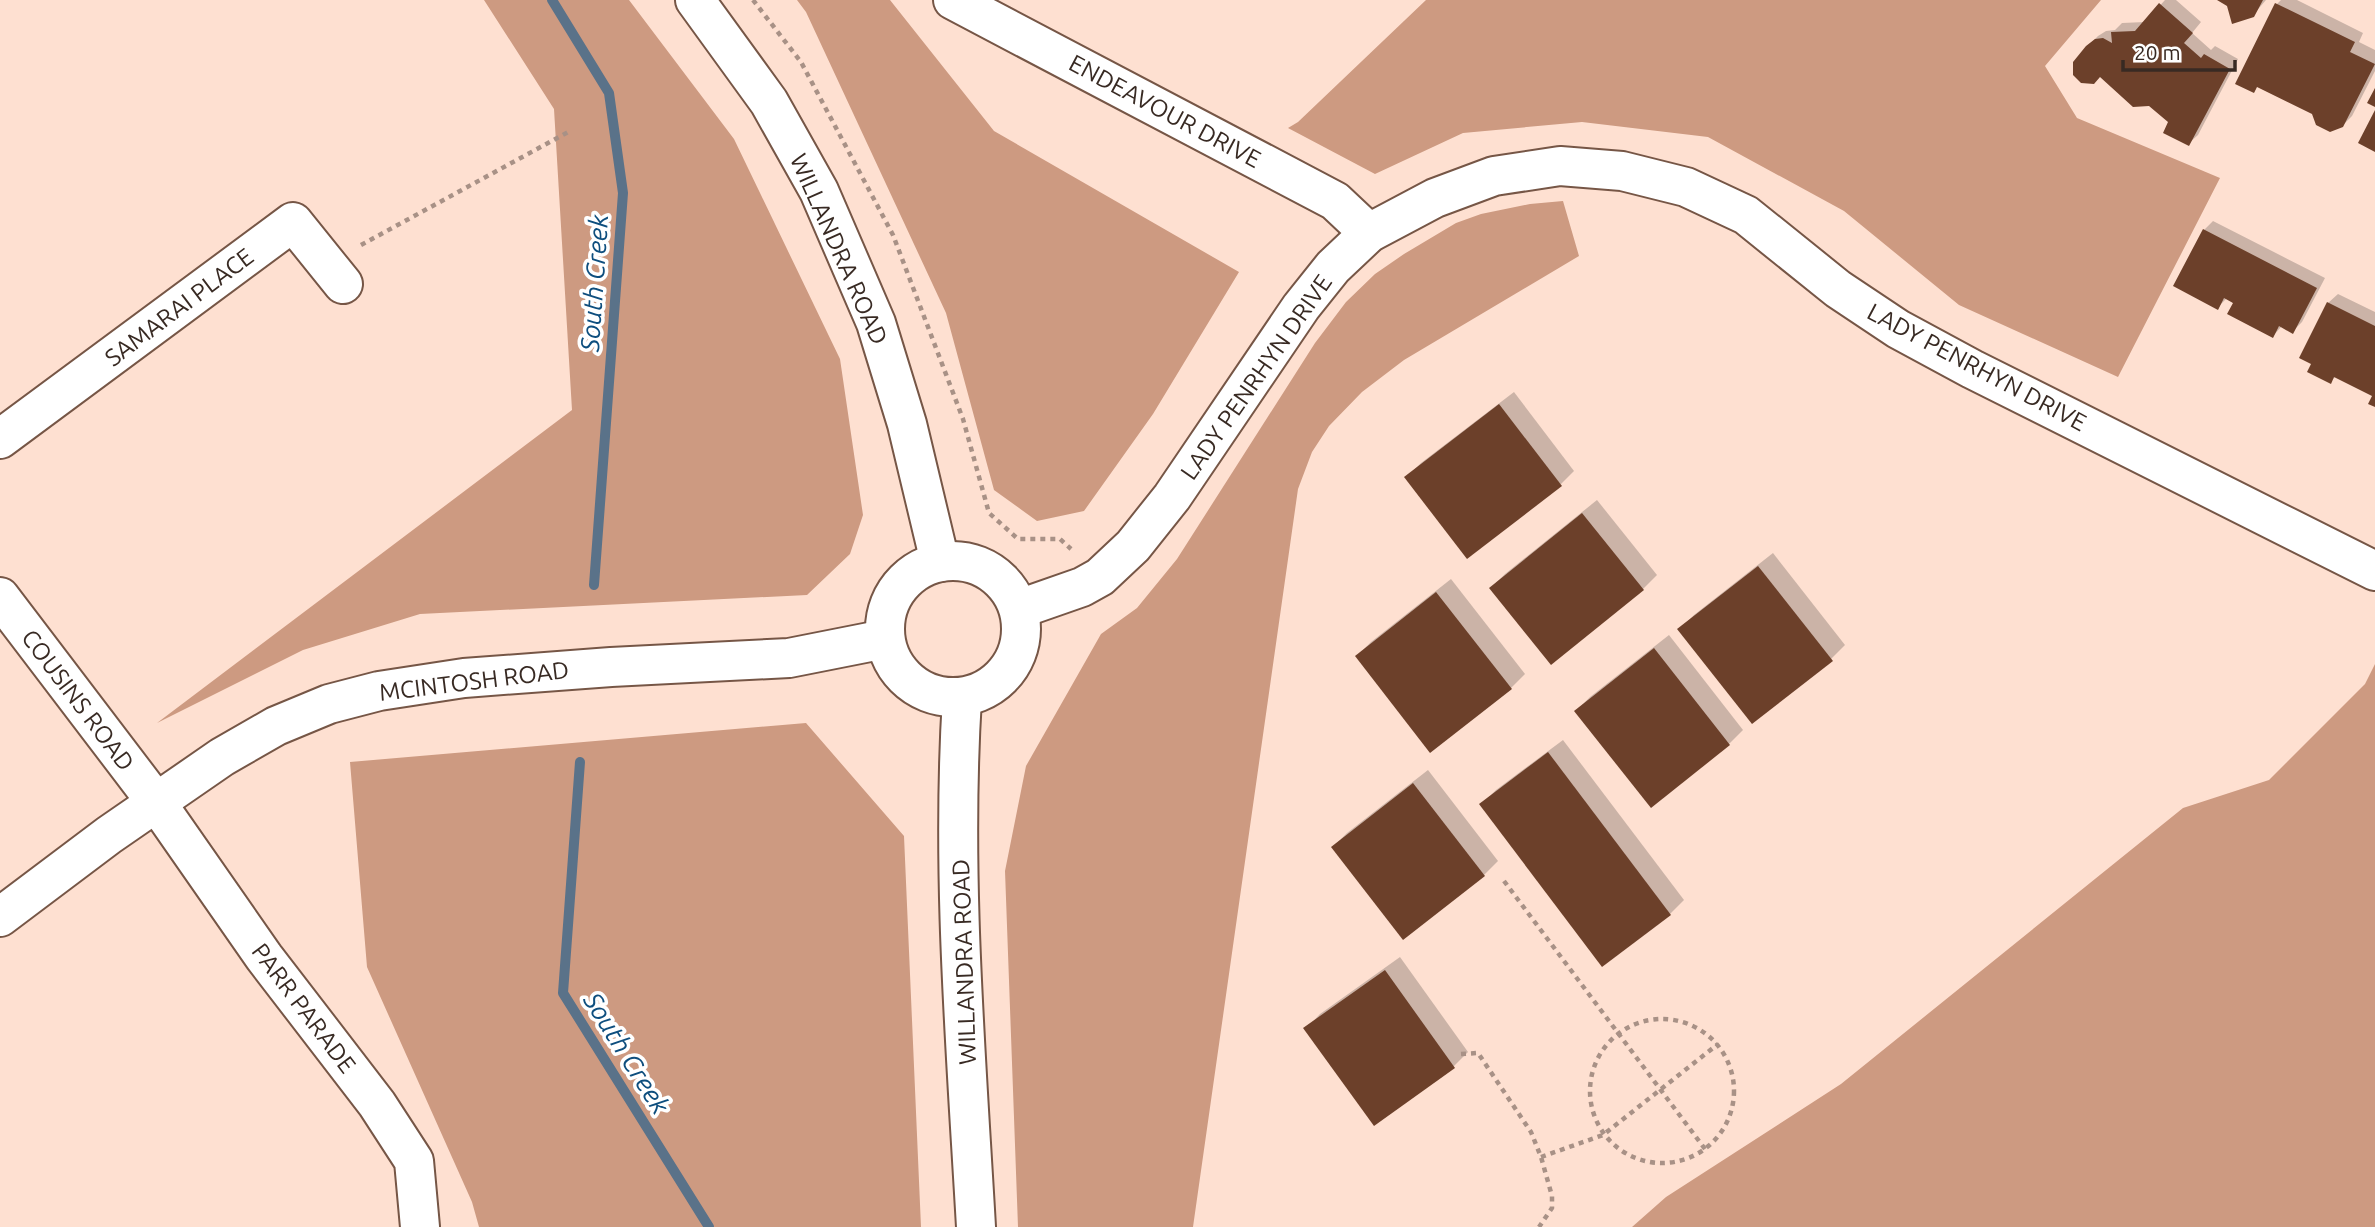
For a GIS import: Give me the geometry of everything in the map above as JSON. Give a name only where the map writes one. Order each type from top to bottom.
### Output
[{"type":"street","name":"WILLANDRA ROAD","points":[[695,0],[769,102],[819,191],[876,323],[906,424],[940,562]]},
{"type":"street","name":"ENDEAVOUR DRIVE","points":[[953,0],[1335,201],[1369,233]]},
{"type":"street","name":"LADY PENRHYN DRIVE","points":[[1018,609],[1082,587],[1100,577],[1133,546],[1172,497],[1301,307],[1333,267],[1369,233],[1435,198],[1494,176],[1560,166],[1622,171],[1686,187],[1746,215],[1839,289],[1898,329],[1972,369],[2375,571]]},
{"type":"street","name":"SAMARAI PLACE","points":[[0,439],[293,222],[335,274]]},
{"type":"street","points":[[940,562],[965,562],[989,571],[1002,581],[1018,609],[1021,629],[1019,648],[1010,666],[998,681],[982,692],[962,698],[944,697],[922,691],[905,678],[892,660],[885,639],[889,605],[897,590],[909,577],[940,562]]},
{"type":"street","name":"COUSINS ROAD","points":[[0,597],[156,802]]},
{"type":"street","name":"MCINTOSH ROAD","points":[[0,917],[222,757],[276,726],[329,705],[379,691],[478,677],[789,658],[885,639]]},
{"type":"street","name":"WILLANDRA ROAD","points":[[962,698],[958,757],[960,934],[976,1227]]},
{"type":"street","name":"PARR PARADE","points":[[156,802],[264,957],[377,1104],[414,1161],[420,1227]]},
{"type":"path","points":[[753,0],[801,62],[892,235],[963,419],[989,513],[1018,539],[1060,539],[1100,577]]},
{"type":"path","points":[[335,274],[570,131]]},
{"type":"path","points":[[1504,881],[1705,1149]]},
{"type":"path","points":[[1671,1019],[1699,1029],[1718,1044],[1731,1071],[1734,1093],[1729,1117],[1721,1133],[1705,1149],[1687,1159],[1665,1163],[1646,1162],[1614,1146],[1603,1135],[1591,1104],[1590,1078],[1594,1060],[1618,1033],[1633,1024],[1671,1019]]},
{"type":"path","points":[[1541,1157],[1603,1135],[1718,1044]]},
{"type":"path","points":[[1461,1054],[1478,1053],[1531,1132],[1552,1196],[1552,1208],[1539,1227]]},
{"type":"shaded area","points":[[484,0],[629,0],[734,139],[840,359],[863,515],[850,554],[807,595],[420,614],[303,650],[157,723],[572,410],[554,109]]},
{"type":"shaded area","points":[[797,0],[890,0],[994,131],[1239,272],[1153,414],[1084,511],[1037,521],[994,490],[946,313],[806,12]]},
{"type":"shaded area","points":[[1426,0],[2101,0],[2045,66],[2077,118],[2220,178],[2118,377],[1959,305],[1844,211],[1708,137],[1582,122],[1463,133],[1375,174],[1288,128],[1298,122]]},
{"type":"shaded area","points":[[1563,201],[1579,256],[1404,360],[1362,392],[1329,426],[1312,452],[1298,489],[1193,1227],[1018,1227],[1005,871],[1026,766],[1101,634],[1137,608],[1177,559],[1315,343],[1346,302],[1375,274],[1456,223],[1481,214],[1530,204]]},
{"type":"shaded area","points":[[2375,664],[2375,1227],[1632,1227],[1666,1197],[1841,1084],[2183,808],[2269,780],[2365,684]]},
{"type":"shaded area","points":[[806,723],[904,836],[921,1227],[479,1227],[472,1202],[367,967],[350,762]]},
{"type":"building","points":[[2217,0],[2263,0],[2254,17],[2232,24],[2227,6]]},
{"type":"building","points":[[2159,3],[2193,33],[2184,43],[2201,58],[2204,54],[2230,69],[2189,146],[2163,133],[2168,122],[2149,106],[2133,107],[2100,77],[2094,84],[2081,83],[2073,75],[2073,62],[2086,46],[2095,39],[2103,38],[2112,43],[2111,32],[2135,31]]},
{"type":"building","points":[[2275,3],[2355,42],[2350,52],[2375,64],[2343,127],[2330,132],[2316,125],[2312,114],[2257,87],[2254,93],[2235,84]]},
{"type":"building","points":[[2375,88],[2375,107],[2367,103]]},
{"type":"building","points":[[2375,110],[2375,152],[2358,143]]},
{"type":"building","points":[[2203,229],[2317,288],[2293,334],[2279,326],[2273,338],[2227,314],[2233,303],[2224,298],[2218,310],[2173,286]]},
{"type":"building","points":[[2327,302],[2375,326],[2375,407],[2368,404],[2372,396],[2334,377],[2331,384],[2307,372],[2311,364],[2299,358]]},
{"type":"building","points":[[1499,404],[1562,486],[1467,559],[1404,477]]},
{"type":"building","points":[[1582,513],[1644,590],[1551,665],[1489,588]]},
{"type":"building","points":[[1758,566],[1833,661],[1752,724],[1677,629]]},
{"type":"building","points":[[1436,592],[1512,689],[1430,753],[1355,656]]},
{"type":"building","points":[[1654,648],[1730,745],[1651,808],[1574,711]]},
{"type":"building","points":[[1548,752],[1671,915],[1602,967],[1479,804]]},
{"type":"building","points":[[1413,783],[1485,876],[1403,940],[1331,847]]},
{"type":"building","points":[[1385,970],[1455,1068],[1374,1126],[1303,1028]]},
{"type":"waterway","name":"South Creek","points":[[552,0],[609,93],[623,193],[594,585]]},
{"type":"waterway","name":"South Creek","points":[[580,762],[563,993],[709,1227]]}]
